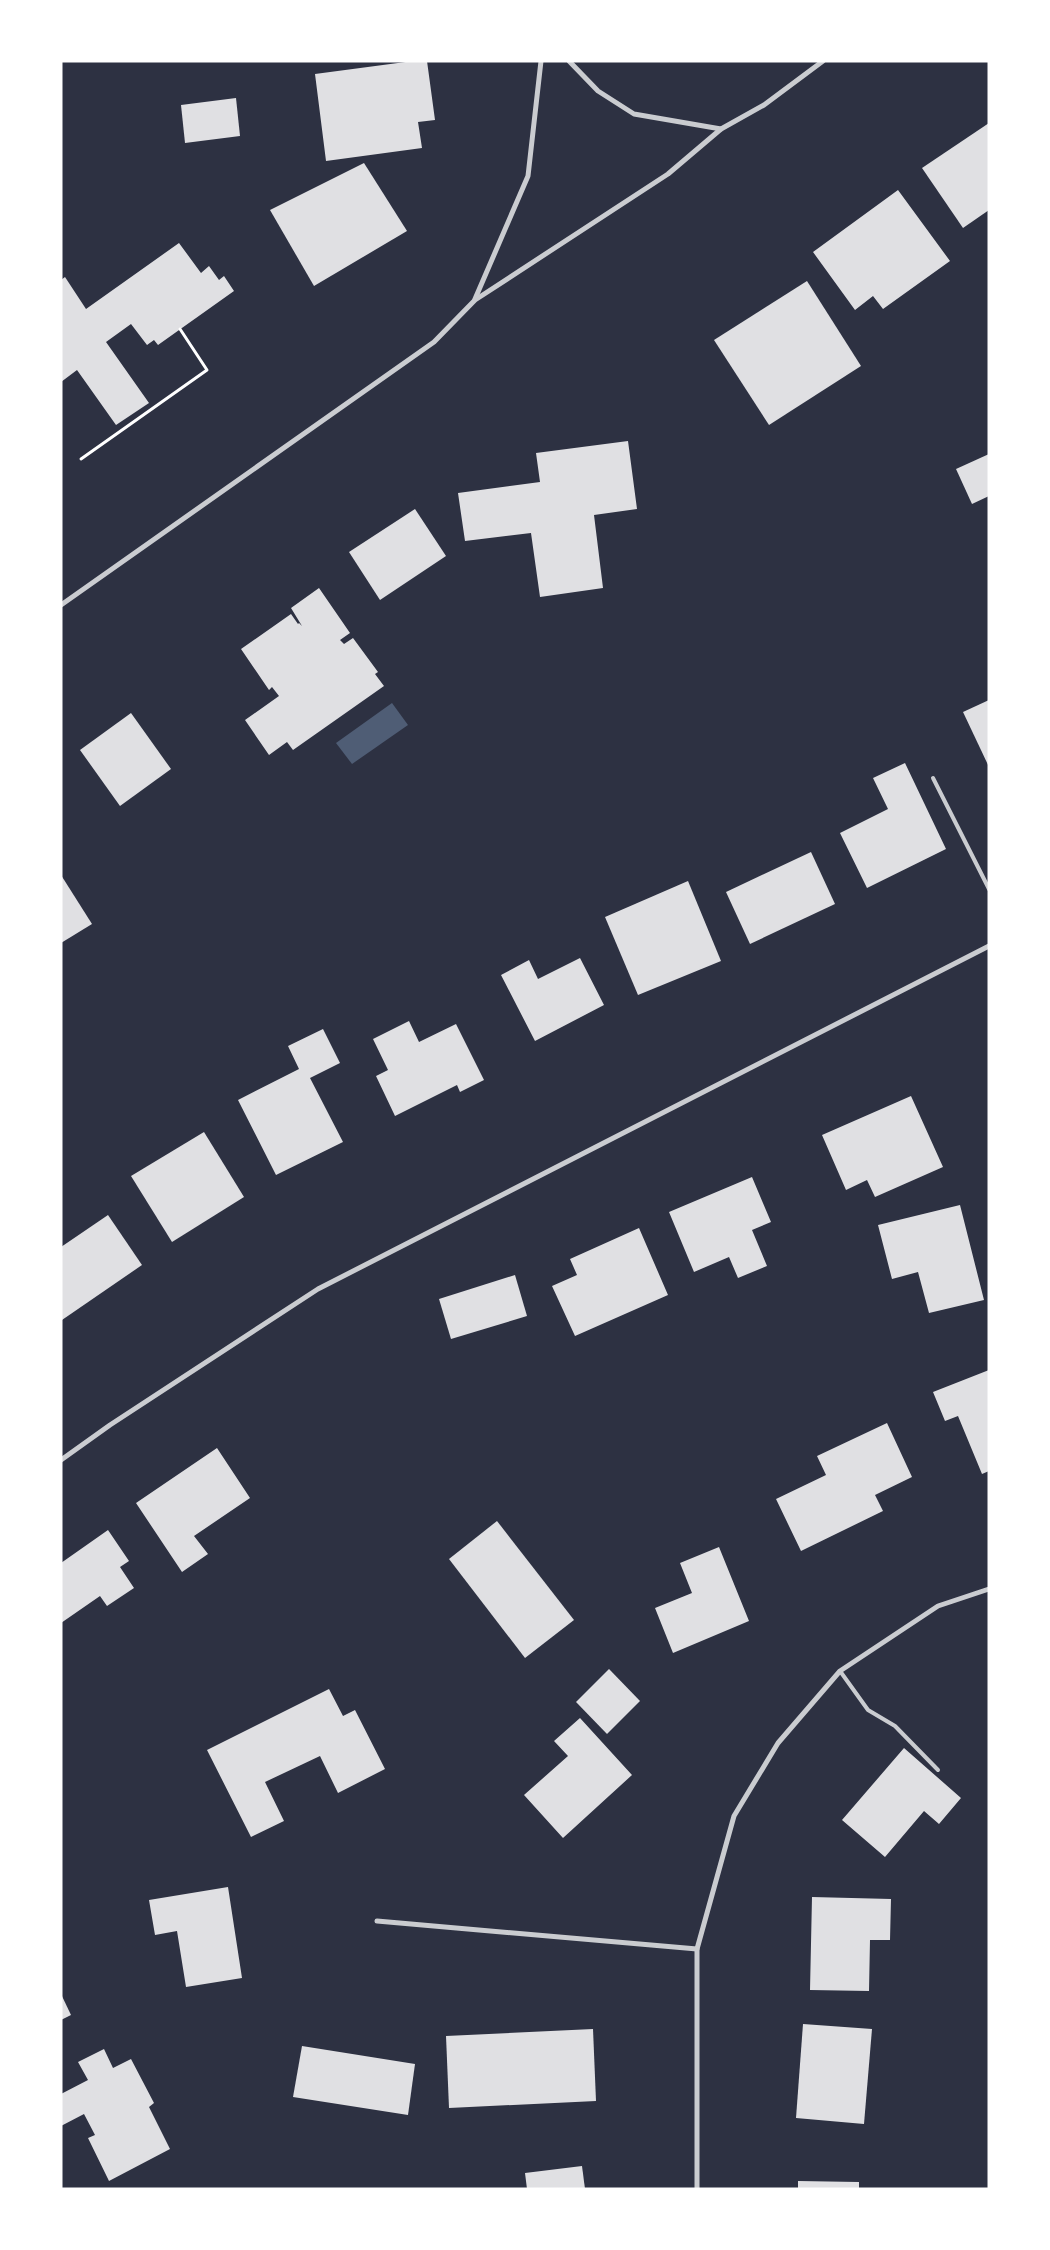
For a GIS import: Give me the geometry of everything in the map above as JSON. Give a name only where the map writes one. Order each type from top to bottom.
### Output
[{"type":"street","points":[[475,300],[528,176],[541,61]]},
{"type":"street","points":[[570,61],[598,92],[634,114],[721,129]]},
{"type":"street","points":[[61,605],[434,342],[475,300],[668,174],[721,129],[764,105],[823,61]]},
{"type":"street","points":[[61,1460],[110,1425],[318,1289],[989,947]]},
{"type":"street","points":[[698,2189],[697,1949],[734,1816],[778,1743],[840,1671],[938,1606],[989,1589]]},
{"type":"street","points":[[377,1921],[697,1949]]},
{"type":"lane","points":[[933,778],[989,889]]},
{"type":"lane","points":[[840,1671],[868,1710],[895,1726],[938,1770]]},
{"type":"path","points":[[81,459],[207,370],[180,329]]},
{"type":"water","points":[[392,703],[408,725],[352,764],[336,743]]},
{"type":"building","points":[[413,61],[427,61],[435,120],[418,122],[422,148],[326,161],[315,74]]},
{"type":"building","points":[[236,98],[240,136],[185,143],[181,105]]},
{"type":"building","points":[[989,123],[989,210],[963,228],[922,168]]},
{"type":"building","points":[[364,163],[407,231],[314,286],[270,210]]},
{"type":"building","points":[[898,190],[950,261],[883,309],[873,296],[855,310],[813,252]]},
{"type":"building","points":[[179,243],[201,273],[209,266],[219,280],[224,276],[234,291],[158,345],[154,340],[147,345],[131,324],[106,342],[149,403],[116,425],[77,370],[61,382],[61,280],[65,277],[86,309]]},
{"type":"building","points":[[807,281],[861,366],[769,425],[714,340]]},
{"type":"building","points":[[628,441],[637,509],[594,515],[603,588],[540,597],[531,533],[465,541],[458,493],[540,482],[536,453]]},
{"type":"building","points":[[989,454],[989,496],[972,504],[956,469]]},
{"type":"building","points":[[415,509],[446,556],[380,600],[349,552]]},
{"type":"building","points":[[319,588],[350,633],[340,640],[344,644],[353,638],[378,672],[375,674],[384,686],[293,750],[287,742],[269,755],[245,720],[279,696],[272,687],[269,690],[241,649],[291,614],[298,624],[302,626],[291,608]]},
{"type":"building","points":[[989,700],[989,767],[963,712]]},
{"type":"building","points":[[131,713],[171,769],[120,806],[80,750]]},
{"type":"building","points":[[905,763],[946,849],[867,888],[840,833],[888,809],[873,778]]},
{"type":"building","points":[[811,852],[835,904],[750,944],[726,892]]},
{"type":"building","points":[[61,875],[92,924],[61,943]]},
{"type":"building","points":[[688,881],[721,961],[638,995],[605,917]]},
{"type":"building","points":[[580,958],[604,1005],[535,1041],[501,975],[529,960],[538,979]]},
{"type":"building","points":[[409,1021],[419,1042],[456,1024],[484,1080],[460,1092],[457,1085],[395,1116],[376,1076],[388,1070],[373,1039]]},
{"type":"building","points":[[323,1029],[340,1063],[310,1078],[343,1142],[276,1175],[238,1100],[299,1069],[288,1046]]},
{"type":"building","points":[[911,1096],[943,1167],[875,1197],[867,1180],[846,1190],[822,1135]]},
{"type":"building","points":[[204,1132],[244,1197],[172,1242],[131,1176]]},
{"type":"building","points":[[752,1177],[771,1222],[752,1230],[767,1266],[738,1278],[729,1257],[694,1272],[669,1212]]},
{"type":"building","points":[[960,1205],[984,1300],[929,1313],[918,1272],[892,1279],[878,1225]]},
{"type":"building","points":[[108,1215],[142,1265],[62,1320],[61,1247]]},
{"type":"building","points":[[639,1228],[668,1295],[575,1336],[552,1286],[577,1275],[570,1259]]},
{"type":"building","points":[[515,1275],[527,1316],[451,1339],[439,1299]]},
{"type":"building","points":[[989,1370],[989,1471],[982,1474],[958,1416],[945,1421],[933,1392]]},
{"type":"building","points":[[887,1423],[912,1477],[875,1495],[883,1511],[801,1551],[776,1499],[826,1475],[817,1456]]},
{"type":"building","points":[[217,1448],[250,1498],[194,1536],[208,1554],[182,1572],[136,1503]]},
{"type":"building","points":[[497,1521],[574,1620],[525,1658],[449,1559]]},
{"type":"building","points":[[108,1530],[129,1561],[120,1567],[134,1588],[107,1606],[100,1596],[61,1623],[61,1563]]},
{"type":"building","points":[[719,1547],[749,1621],[673,1653],[655,1608],[692,1593],[680,1563]]},
{"type":"building","points":[[609,1669],[640,1701],[607,1734],[576,1702]]},
{"type":"building","points":[[329,1689],[343,1716],[355,1710],[385,1769],[338,1793],[320,1756],[265,1782],[284,1821],[251,1837],[207,1750]]},
{"type":"building","points":[[580,1718],[632,1775],[563,1838],[524,1795],[568,1756],[554,1741]]},
{"type":"building","points":[[904,1748],[961,1798],[939,1824],[924,1811],[885,1857],[842,1820]]},
{"type":"building","points":[[228,1887],[242,1978],[186,1987],[177,1931],[155,1935],[149,1900]]},
{"type":"building","points":[[812,1897],[891,1899],[890,1940],[870,1940],[869,1991],[810,1990]]},
{"type":"building","points":[[61,1994],[71,2015],[61,2020]]},
{"type":"building","points":[[803,2024],[872,2029],[864,2124],[796,2118]]},
{"type":"building","points":[[593,2029],[596,2101],[449,2108],[446,2036]]},
{"type":"building","points":[[302,2046],[415,2064],[408,2115],[293,2097]]},
{"type":"building","points":[[104,2049],[113,2068],[131,2059],[154,2103],[149,2107],[170,2149],[109,2181],[88,2138],[95,2135],[84,2114],[61,2126],[61,2094],[88,2080],[78,2062]]},
{"type":"building","points":[[582,2166],[585,2189],[527,2189],[525,2173]]},
{"type":"building","points":[[798,2181],[859,2182],[859,2189],[798,2189]]}]
